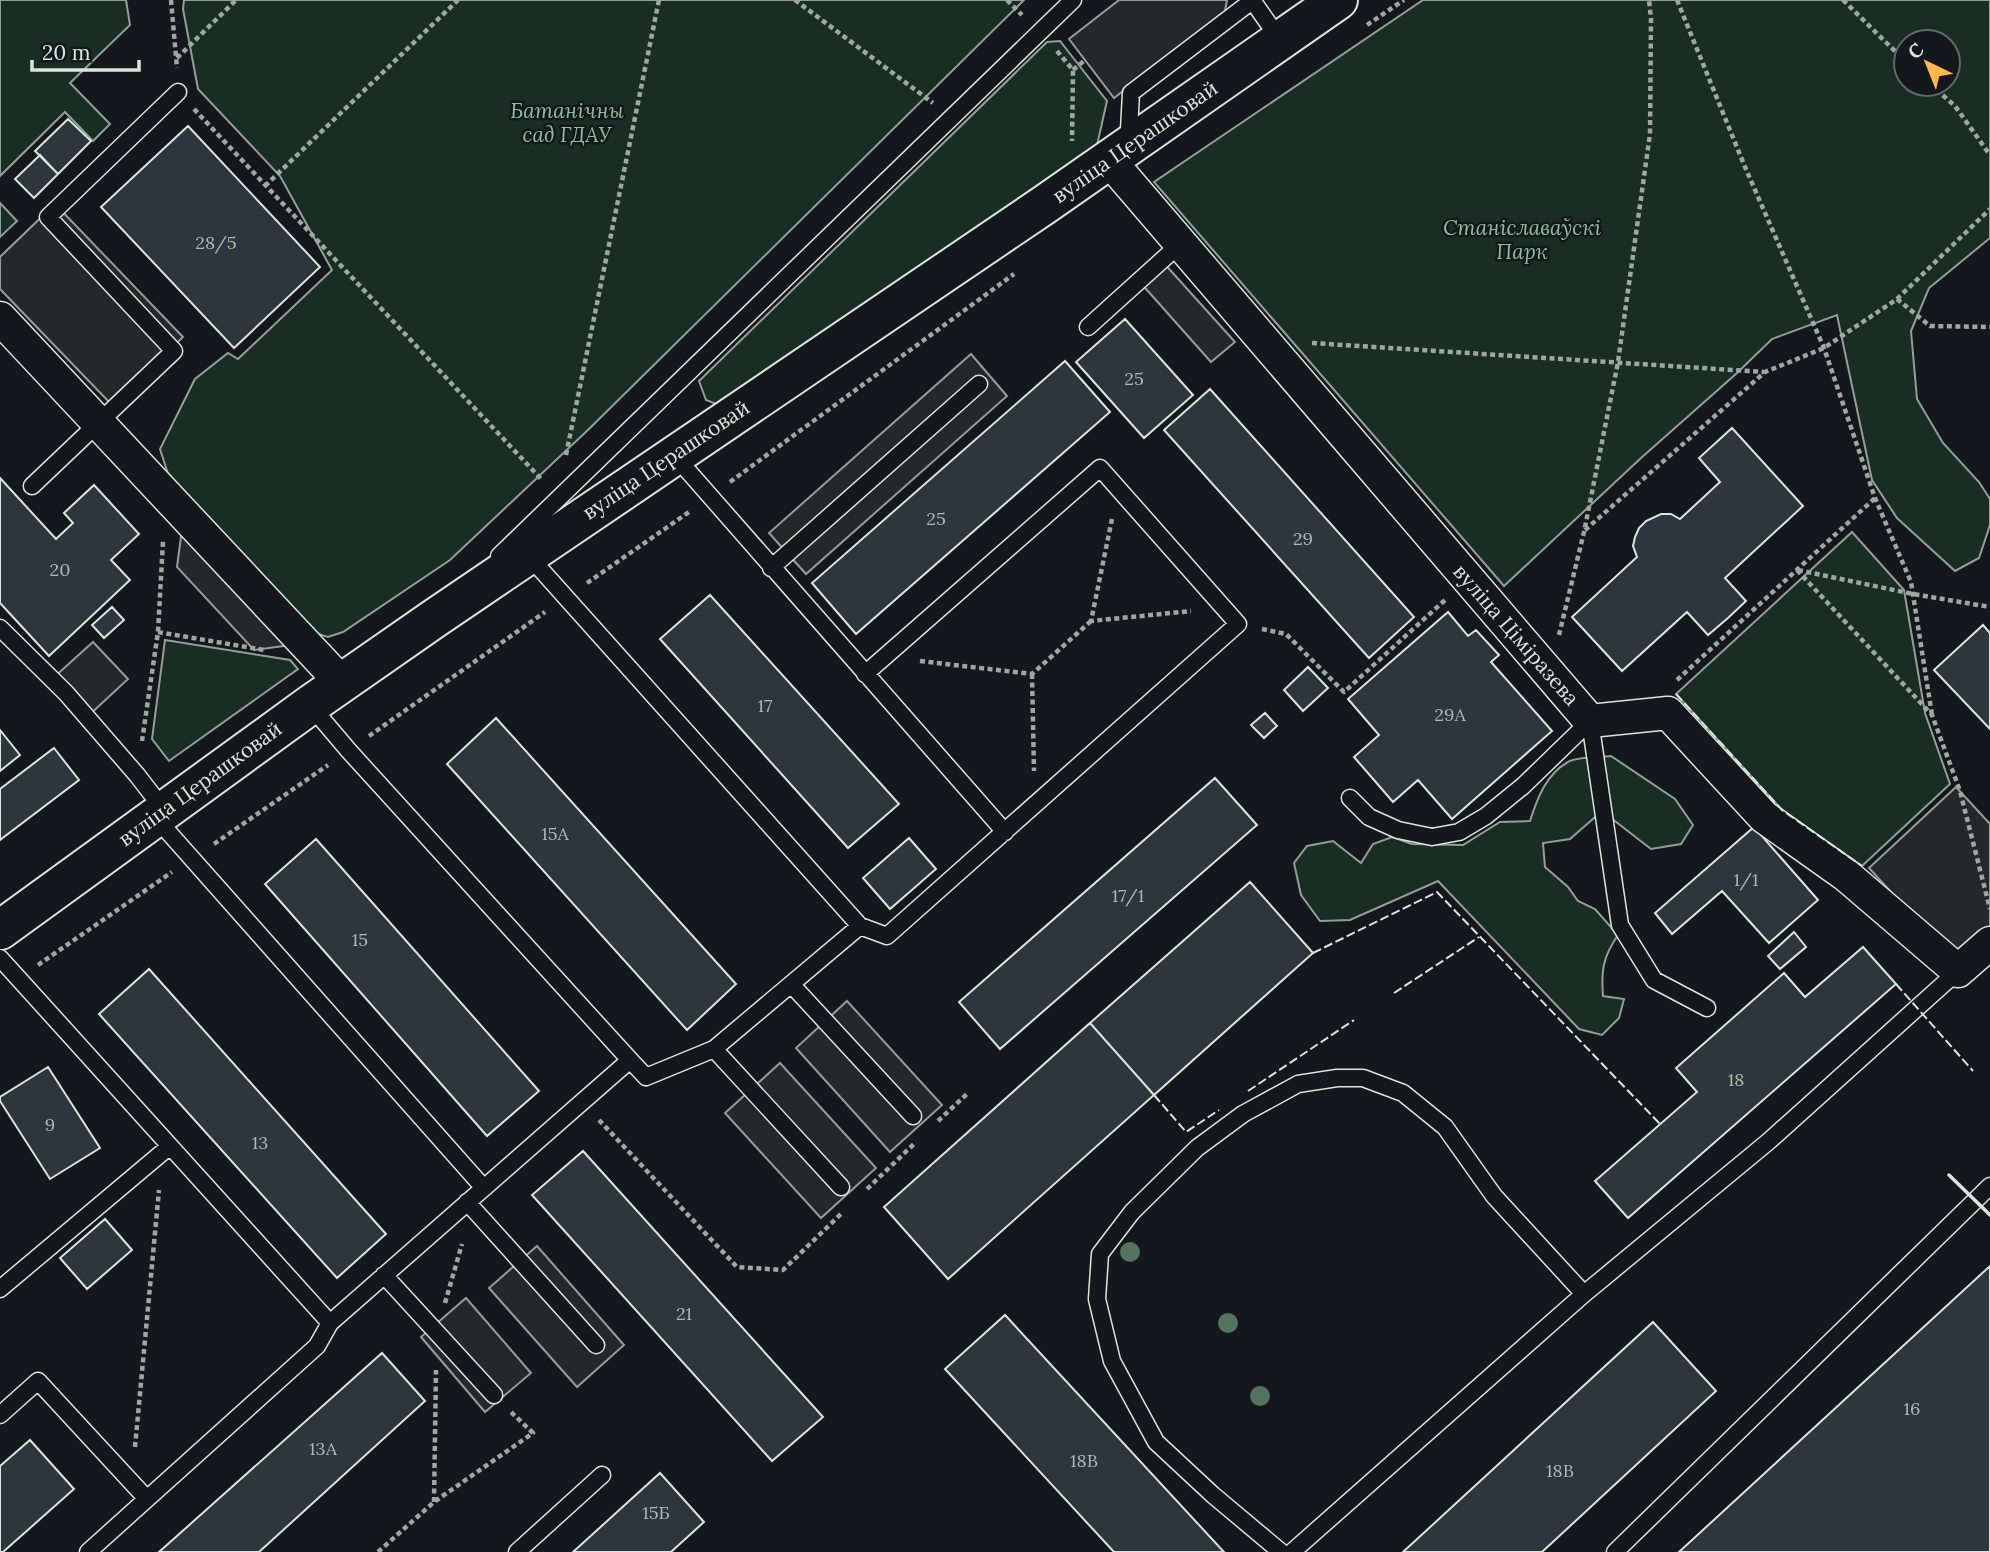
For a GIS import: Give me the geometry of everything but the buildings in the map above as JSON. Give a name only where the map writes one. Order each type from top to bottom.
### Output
[{"type":"street","name":"вуліца Церашковай","points":[[0,930],[310,705],[527,554],[1121,152],[1338,0]]},
{"type":"street","name":"вуліца Ціміразева","points":[[1121,152],[1180,244],[1590,721],[1668,713],[1764,817],[1847,876],[1958,971]]},
{"type":"street","points":[[0,318],[342,683]]},
{"type":"street","points":[[1958,971],[1990,943]]},
{"type":"lane","points":[[435,618],[1073,0]]},
{"type":"lane","points":[[1121,152],[1129,130],[1131,93],[1252,0],[1280,40]]},
{"type":"lane","points":[[32,486],[174,351],[48,217],[178,92]]},
{"type":"lane","points":[[1088,327],[1180,244]]},
{"type":"lane","points":[[771,568],[979,384]]},
{"type":"lane","points":[[674,455],[1004,832]]},
{"type":"lane","points":[[527,554],[860,926],[887,936],[1238,624],[1100,468],[865,674]]},
{"type":"lane","points":[[0,628],[66,693],[137,775],[159,813],[483,1187]]},
{"type":"lane","points":[[310,705],[646,1077],[714,1049],[860,926]]},
{"type":"lane","points":[[1350,798],[1369,817],[1398,830],[1432,837],[1459,832],[1486,817],[1523,786],[1590,721]]},
{"type":"lane","points":[[1590,721],[1620,925],[1654,980],[1707,1008]]},
{"type":"lane","points":[[0,958],[166,1150],[330,1323]]},
{"type":"lane","points":[[1292,1552],[1584,1294],[1769,1141],[1958,971]]},
{"type":"lane","points":[[791,984],[913,1116]]},
{"type":"lane","points":[[714,1049],[841,1187]]},
{"type":"lane","points":[[88,1552],[317,1346],[330,1323],[630,1060]]},
{"type":"lane","points":[[1282,1552],[1213,1495],[1156,1442],[1112,1361],[1097,1299],[1101,1254],[1132,1212],[1197,1148],[1243,1114],[1298,1084],[1337,1078],[1363,1078],[1403,1093],[1445,1127],[1494,1196],[1584,1294]]},
{"type":"lane","points":[[0,1289],[166,1150]]},
{"type":"lane","points":[[1615,1552],[1990,1186]]},
{"type":"lane","points":[[467,1202],[596,1345]]},
{"type":"lane","points":[[384,1275],[494,1395]]},
{"type":"lane","points":[[0,1415],[38,1381],[147,1499]]},
{"type":"lane","points":[[517,1552],[602,1475]]},
{"type":"path","points":[[171,0],[178,92],[545,483]]},
{"type":"path","points":[[176,59],[236,0]]},
{"type":"path","points":[[265,186],[458,0]]},
{"type":"path","points":[[563,466],[659,0]]},
{"type":"path","points":[[795,0],[934,103]]},
{"type":"path","points":[[1007,0],[1015,8]]},
{"type":"path","points":[[1559,638],[1584,532],[1618,362],[1650,134],[1649,0]]},
{"type":"path","points":[[1677,0],[1745,167],[1824,348],[1875,498],[1911,582],[1933,715],[1960,792],[1990,909]]},
{"type":"path","points":[[1843,0],[1892,48]]},
{"type":"path","points":[[1052,45],[1073,70],[1072,153]]},
{"type":"path","points":[[1073,70],[1085,60]]},
{"type":"path","points":[[1946,98],[1955,106],[1990,155]]},
{"type":"path","points":[[1584,532],[1765,372],[1824,348],[1897,299],[1990,209]]},
{"type":"path","points":[[1897,299],[1930,326],[1990,327]]},
{"type":"path","points":[[1299,342],[1765,372]]},
{"type":"path","points":[[1091,621],[1118,488]]},
{"type":"path","points":[[1672,685],[1875,498]]},
{"type":"path","points":[[137,775],[158,632],[164,533]]},
{"type":"path","points":[[1797,570],[1990,607]]},
{"type":"path","points":[[1797,570],[1933,715]]},
{"type":"path","points":[[1238,624],[1286,634],[1344,692],[1454,592]]},
{"type":"path","points":[[885,657],[1032,674],[1091,621],[1224,607]]},
{"type":"path","points":[[158,632],[267,651]]},
{"type":"path","points":[[1032,674],[1035,804]]},
{"type":"path","points":[[929,1130],[968,1093]]},
{"type":"path","points":[[582,1102],[737,1267],[783,1270],[851,1205]]},
{"type":"path","points":[[861,1195],[919,1139]]},
{"type":"path","points":[[132,1482],[166,1150]]},
{"type":"path","points":[[379,1552],[434,1502],[533,1433],[494,1395]]},
{"type":"green space","points":[[0,0],[126,0],[130,25],[70,83],[110,124],[93,141],[65,112],[0,176]]},
{"type":"green space","name":"Батанічны сад ГДАУ","points":[[184,0],[1024,0],[590,428],[450,560],[343,632],[328,637],[315,633],[171,483],[160,449],[195,379],[228,353],[238,359],[332,270],[280,176],[198,89],[183,9]]},
{"type":"green space","name":"Станіславаўскі Парк","points":[[1423,0],[1990,0],[1990,238],[1929,288],[1911,331],[1917,399],[1943,443],[1979,482],[1990,499],[1990,525],[1979,558],[1955,571],[1897,518],[1872,480],[1837,315],[1772,339],[1504,586],[1154,182]]},
{"type":"green space","points":[[1060,41],[1107,101],[1095,154],[724,407],[706,400],[699,381],[1047,42]]},
{"type":"green space","points":[[0,203],[17,221],[0,237]]},
{"type":"green space","points":[[1852,532],[1904,590],[1925,713],[1950,784],[1862,866],[1782,810],[1676,694]]},
{"type":"green space","points":[[165,640],[290,660],[298,669],[169,761],[152,739]]},
{"type":"green space","points":[[1611,756],[1675,799],[1693,825],[1681,844],[1651,849],[1602,811],[1570,839],[1543,843],[1545,867],[1568,887],[1578,901],[1595,909],[1618,935],[1604,964],[1603,996],[1624,999],[1619,1018],[1602,1035],[1579,1029],[1438,881],[1350,920],[1320,921],[1301,895],[1294,863],[1307,846],[1333,841],[1361,863],[1373,844],[1392,837],[1412,844],[1463,845],[1500,822],[1530,821],[1548,780],[1568,762]]},
{"type":"shaded area","points":[[1119,0],[1227,0],[1225,11],[1114,98],[1069,39]]},
{"type":"shaded area","points":[[55,204],[183,337],[112,405],[0,289],[0,257]]},
{"type":"shaded area","points":[[1162,261],[1235,342],[1211,362],[1139,281]]},
{"type":"shaded area","points":[[971,354],[1007,396],[806,574],[769,533]]},
{"type":"shaded area","points":[[184,514],[306,643],[254,650],[177,567]]},
{"type":"shaded area","points":[[93,642],[128,679],[87,717],[52,679]]},
{"type":"shaded area","points":[[1956,787],[1990,824],[1990,958],[1969,977],[1869,868]]},
{"type":"shaded area","points":[[847,1001],[942,1105],[890,1152],[796,1048]]},
{"type":"shaded area","points":[[780,1063],[876,1168],[821,1218],[725,1113]]},
{"type":"shaded area","points":[[537,1246],[624,1345],[577,1387],[489,1288]]},
{"type":"shaded area","points":[[466,1298],[531,1373],[485,1412],[421,1337]]},
{"type":"fence","points":[[1676,694],[1782,810],[1862,866]]},
{"type":"fence","points":[[1313,953],[1437,892],[1660,1124]]},
{"type":"fence","points":[[1394,993],[1479,937]]},
{"type":"fence","points":[[1896,984],[1973,1071]]},
{"type":"fence","points":[[1248,1091],[1354,1020]]},
{"type":"fence","points":[[1154,1095],[1186,1132],[1219,1110]]},
{"type":"wall","points":[[1949,1175],[1990,1215]]}]
